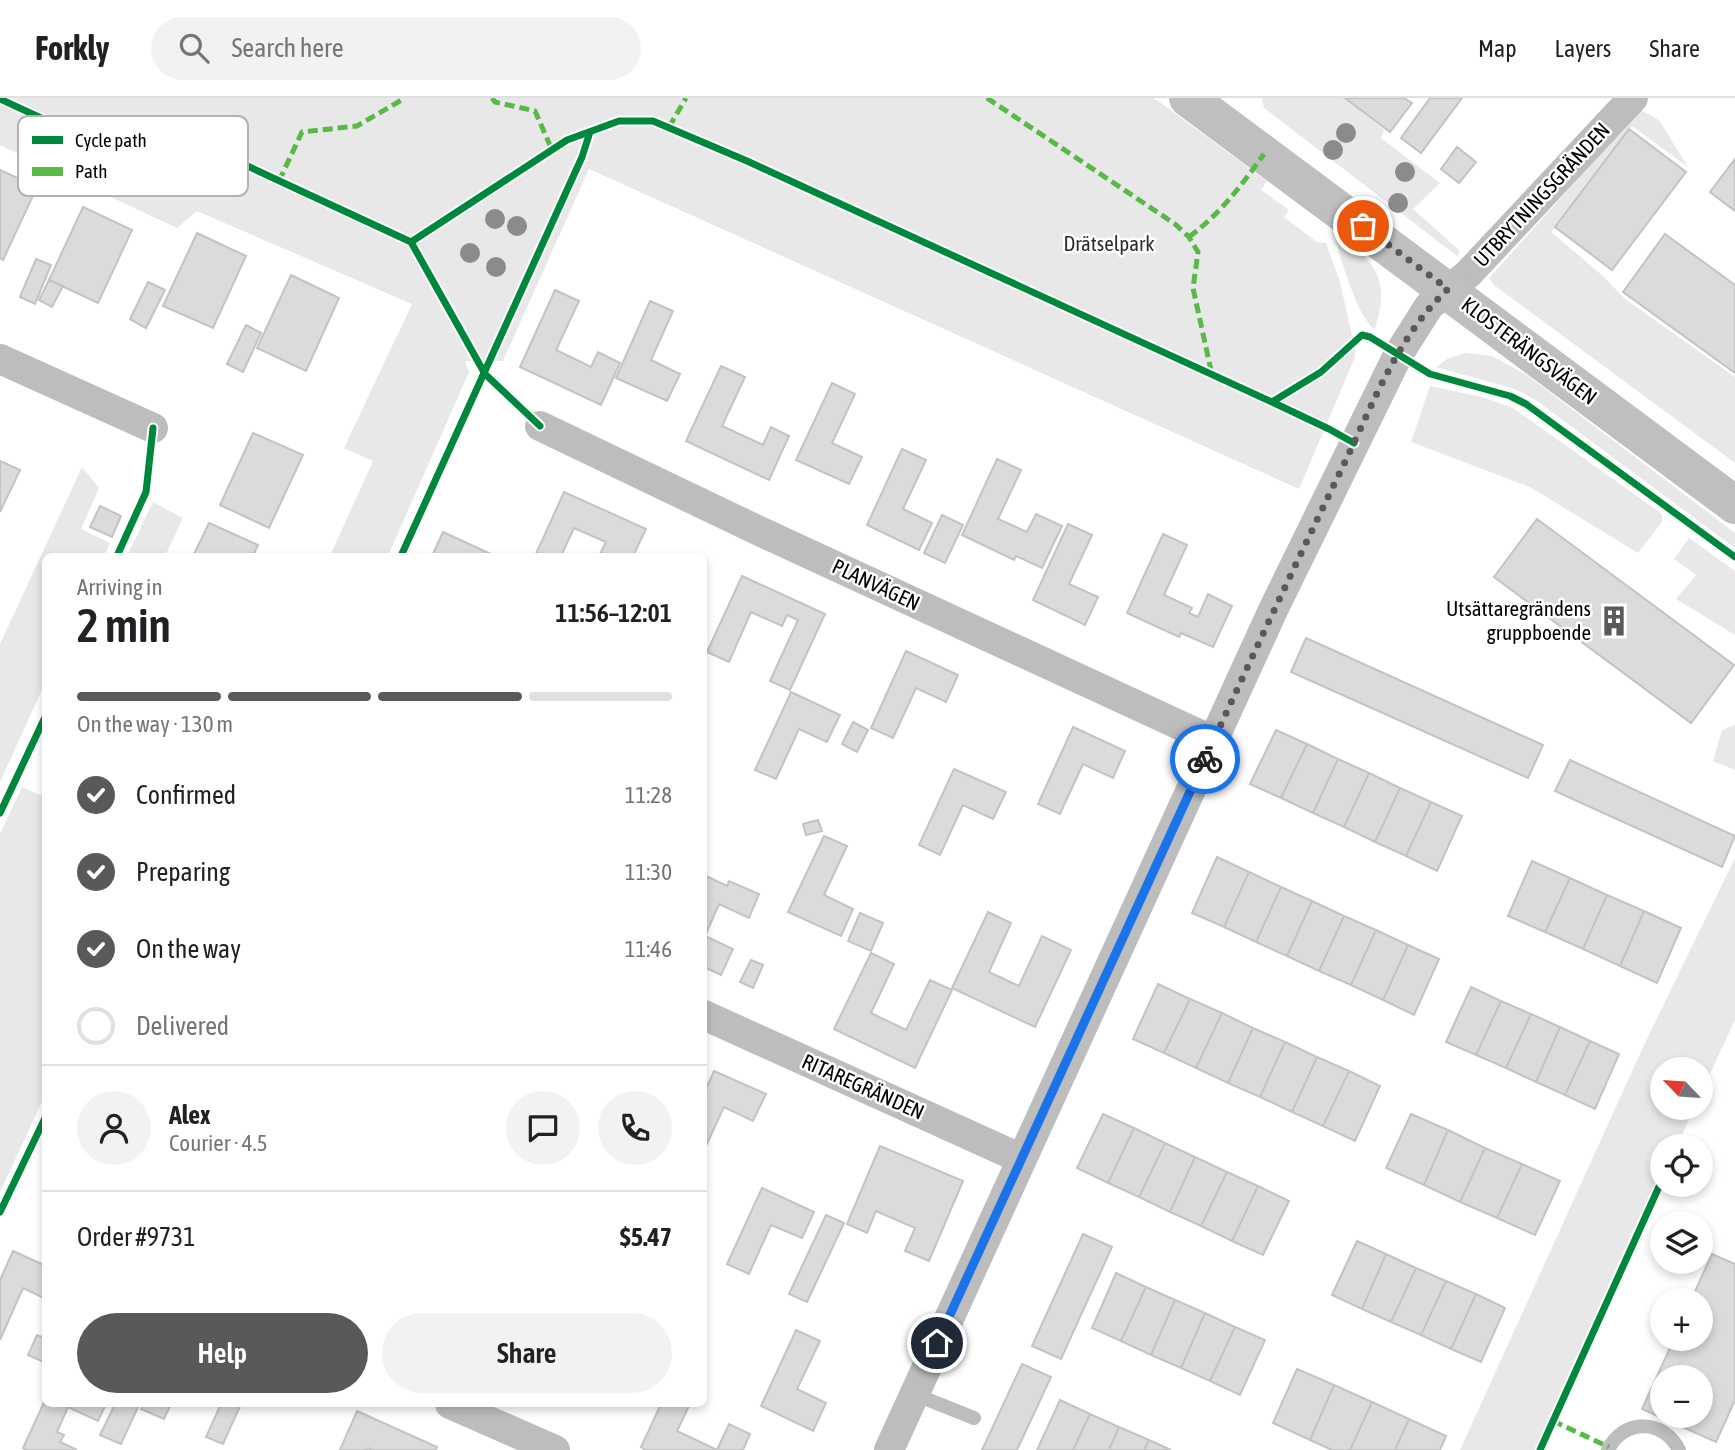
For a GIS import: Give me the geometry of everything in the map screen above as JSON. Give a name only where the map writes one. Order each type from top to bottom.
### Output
[{"type":"street","name":"KLOSTERÄNGSVÄGEN","points":[[1188,98],[1735,505]]},
{"type":"street","name":"UTBRYTNINGSGRÄNDEN","points":[[889,1450],[1273,610],[1410,334],[1429,306],[1468,274],[1626,100]]},
{"type":"street","points":[[0,359],[153,428]]},
{"type":"street","name":"PLANVÄGEN","points":[[540,426],[1213,741]]},
{"type":"street","name":"RITAREGRÄNDEN","points":[[707,1016],[1022,1159]]},
{"type":"street","points":[[457,1407],[555,1450]]},
{"type":"lane","points":[[914,1394],[974,1418]]},
{"type":"lane","points":[[1608,1450],[1616,1436],[1627,1429],[1640,1426],[1665,1432],[1679,1450]]},
{"type":"green space","name":"Drätselpark","points":[[0,98],[1154,98],[1267,181],[1261,190],[1289,210],[1284,217],[1317,242],[1326,243],[1340,282],[1355,357],[1299,489],[589,169],[503,361],[465,361],[469,372],[389,553],[331,553],[373,461],[344,448],[412,304],[197,211],[177,228],[109,196],[248,196],[248,116],[18,116],[18,153],[0,145]]},
{"type":"green space","points":[[1262,98],[1345,98],[1384,130],[1381,138],[1440,183],[1413,209],[1460,251],[1457,256],[1264,108]]},
{"type":"green space","points":[[1640,110],[1659,120],[1688,167],[1632,126],[1551,232],[1603,276],[1625,299],[1735,377],[1735,463],[1494,285],[1489,278]]},
{"type":"green space","points":[[1333,232],[1360,252],[1376,272],[1381,296],[1375,329],[1362,313],[1356,300]]},
{"type":"green space","points":[[1465,353],[1492,356],[1527,375],[1735,533],[1735,548],[1537,401],[1515,389],[1436,367],[1447,359]]},
{"type":"green space","points":[[1430,386],[1482,397],[1513,408],[1662,514],[1662,522],[1638,553],[1530,487],[1411,442]]},
{"type":"green space","points":[[82,467],[99,488],[81,529],[110,543],[105,553],[42,553]]},
{"type":"green space","points":[[153,502],[183,518],[166,553],[128,553]]},
{"type":"green space","points":[[1689,538],[1735,571],[1735,635],[1676,599],[1696,575],[1674,559]]},
{"type":"green space","points":[[42,553],[42,690],[0,782],[0,644]]},
{"type":"green space","points":[[1735,725],[1735,770],[1713,761],[1722,730]]},
{"type":"green space","points":[[22,787],[42,796],[42,1101],[0,1192],[0,834]]},
{"type":"green space","points":[[1735,858],[1735,1020],[1713,1067],[1713,1057],[1650,1057],[1650,1120],[1689,1120],[1682,1134],[1650,1134],[1650,1197],[1653,1197],[1536,1450],[1460,1450],[1644,1045]]},
{"type":"building","points":[[1345,98],[1404,98],[1412,103],[1390,132]]},
{"type":"building","points":[[1430,98],[1462,98],[1421,153],[1401,138]]},
{"type":"building","points":[[1629,129],[1686,172],[1612,270],[1555,227]]},
{"type":"building","points":[[1457,147],[1476,162],[1459,183],[1441,169]]},
{"type":"building","points":[[1735,159],[1735,211],[1710,192]]},
{"type":"building","points":[[0,170],[18,178],[18,196],[33,196],[3,260],[0,258]]},
{"type":"building","points":[[83,207],[132,230],[98,303],[49,280]]},
{"type":"building","points":[[197,233],[246,256],[213,328],[163,306]]},
{"type":"building","points":[[1665,234],[1735,285],[1735,373],[1623,292]]},
{"type":"building","points":[[36,259],[51,265],[35,304],[20,297]]},
{"type":"building","points":[[291,275],[339,298],[306,371],[257,348]]},
{"type":"building","points":[[49,280],[63,286],[52,307],[39,300]]},
{"type":"building","points":[[148,282],[165,290],[146,328],[130,319]]},
{"type":"building","points":[[555,290],[579,301],[556,350],[591,367],[598,352],[620,363],[601,405],[520,367]]},
{"type":"building","points":[[650,301],[673,311],[651,360],[680,374],[667,401],[616,378]]},
{"type":"building","points":[[246,325],[261,333],[243,372],[227,364]]},
{"type":"building","points":[[721,366],[745,377],[722,426],[763,445],[771,427],[789,436],[769,480],[686,441]]},
{"type":"building","points":[[832,383],[855,394],[832,443],[862,457],[849,484],[796,460]]},
{"type":"building","points":[[253,433],[303,455],[269,528],[220,505]]},
{"type":"building","points":[[902,449],[926,460],[903,509],[932,523],[919,550],[867,525]]},
{"type":"building","points":[[997,459],[1021,470],[998,519],[1027,532],[1036,514],[1062,526],[1042,568],[1016,556],[1014,560],[962,535]]},
{"type":"building","points":[[0,461],[20,470],[0,512]]},
{"type":"building","points":[[564,492],[646,529],[634,553],[600,553],[606,542],[574,528],[562,553],[536,553]]},
{"type":"building","points":[[100,506],[121,516],[112,537],[90,527]]},
{"type":"building","points":[[942,515],[963,525],[945,563],[924,553]]},
{"type":"building","name":"Utsättaregrändens gruppboende","points":[[1537,519],[1734,665],[1691,723],[1494,577]]},
{"type":"building","points":[[209,523],[258,545],[254,553],[194,553]]},
{"type":"building","points":[[1068,524],[1092,535],[1069,584],[1098,597],[1085,625],[1033,600]]},
{"type":"building","points":[[443,532],[488,553],[433,553]]},
{"type":"building","points":[[1163,534],[1187,545],[1164,595],[1192,608],[1189,613],[1198,617],[1208,594],[1232,606],[1213,647],[1181,633],[1179,637],[1127,613]]},
{"type":"building","points":[[742,576],[825,614],[790,690],[770,681],[798,620],[787,615],[782,626],[751,612],[729,662],[707,652]]},
{"type":"building","points":[[1306,638],[1543,745],[1528,778],[1291,672]]},
{"type":"building","points":[[906,651],[958,675],[946,702],[916,688],[893,738],[871,728]]},
{"type":"building","points":[[791,692],[840,715],[827,742],[799,729],[776,779],[755,770]]},
{"type":"building","points":[[853,722],[868,730],[857,752],[842,744]]},
{"type":"building","points":[[1073,727],[1125,751],[1113,778],[1083,764],[1060,814],[1038,804]]},
{"type":"building","points":[[1276,730],[1307,744],[1281,798],[1250,784]]},
{"type":"building","points":[[1307,744],[1338,759],[1313,813],[1281,798]]},
{"type":"building","points":[[1338,759],[1369,773],[1344,827],[1313,813]]},
{"type":"building","points":[[1570,760],[1735,836],[1722,867],[1555,791]]},
{"type":"building","points":[[954,769],[1006,792],[993,819],[963,805],[940,855],[919,845]]},
{"type":"building","points":[[1369,773],[1400,788],[1375,842],[1344,827]]},
{"type":"building","points":[[1400,788],[1431,802],[1406,856],[1375,842]]},
{"type":"building","points":[[1431,802],[1462,816],[1437,871],[1406,856]]},
{"type":"building","points":[[818,820],[822,831],[806,835],[803,824]]},
{"type":"building","points":[[824,836],[847,846],[824,895],[853,909],[841,936],[788,912]]},
{"type":"building","points":[[1217,857],[1249,872],[1224,927],[1192,913]]},
{"type":"building","points":[[1532,861],[1570,878],[1545,932],[1508,916]]},
{"type":"building","points":[[1249,872],[1281,887],[1256,942],[1224,927]]},
{"type":"building","points":[[707,876],[727,886],[729,881],[759,894],[749,918],[719,904],[707,931]]},
{"type":"building","points":[[1570,878],[1607,895],[1583,949],[1545,932]]},
{"type":"building","points":[[1281,887],[1312,901],[1287,956],[1256,942]]},
{"type":"building","points":[[1607,895],[1644,911],[1620,966],[1583,949]]},
{"type":"building","points":[[1312,901],[1344,916],[1319,971],[1287,956]]},
{"type":"building","points":[[1644,911],[1681,928],[1657,983],[1620,966]]},
{"type":"building","points":[[988,912],[1011,923],[989,972],[1019,986],[1042,936],[1071,950],[1035,1027],[952,988]]},
{"type":"building","points":[[860,913],[883,923],[871,951],[848,941]]},
{"type":"building","points":[[1344,916],[1376,930],[1351,985],[1319,971]]},
{"type":"building","points":[[1376,930],[1408,945],[1383,1000],[1351,985]]},
{"type":"building","points":[[707,937],[733,949],[721,975],[707,968]]},
{"type":"building","points":[[1408,945],[1439,959],[1414,1015],[1383,1000]]},
{"type":"building","points":[[871,953],[894,964],[871,1013],[906,1030],[930,980],[952,990],[915,1068],[834,1029]]},
{"type":"building","points":[[751,960],[763,965],[753,988],[740,982]]},
{"type":"building","points":[[1158,984],[1190,999],[1164,1053],[1133,1039]]},
{"type":"building","points":[[1471,987],[1501,1001],[1476,1055],[1446,1042]]},
{"type":"building","points":[[1190,999],[1222,1013],[1196,1068],[1164,1053]]},
{"type":"building","points":[[1501,1001],[1531,1014],[1506,1068],[1476,1055]]},
{"type":"building","points":[[1222,1013],[1253,1028],[1228,1083],[1196,1068]]},
{"type":"building","points":[[1531,1014],[1560,1027],[1536,1082],[1506,1068]]},
{"type":"building","points":[[1560,1027],[1590,1041],[1565,1095],[1536,1082]]},
{"type":"building","points":[[1253,1028],[1285,1042],[1260,1097],[1228,1083]]},
{"type":"building","points":[[1590,1041],[1619,1054],[1595,1109],[1565,1095]]},
{"type":"building","points":[[1285,1042],[1317,1057],[1292,1112],[1260,1097]]},
{"type":"building","points":[[1317,1057],[1349,1071],[1323,1126],[1292,1112]]},
{"type":"building","points":[[714,1071],[766,1094],[753,1121],[724,1107],[707,1144],[707,1086]]},
{"type":"building","points":[[1349,1071],[1380,1086],[1355,1141],[1323,1126]]},
{"type":"building","points":[[1103,1114],[1134,1128],[1108,1183],[1077,1168]]},
{"type":"building","points":[[1411,1114],[1448,1130],[1424,1185],[1386,1168]]},
{"type":"building","points":[[1134,1128],[1165,1143],[1139,1197],[1108,1183]]},
{"type":"building","points":[[1448,1130],[1485,1148],[1460,1202],[1424,1185]]},
{"type":"building","points":[[1165,1143],[1195,1157],[1170,1212],[1139,1197]]},
{"type":"building","points":[[880,1146],[963,1181],[929,1261],[905,1251],[915,1228],[876,1211],[867,1233],[847,1224]]},
{"type":"building","points":[[1485,1148],[1522,1164],[1497,1218],[1460,1202]]},
{"type":"building","points":[[1195,1157],[1227,1172],[1201,1226],[1170,1212]]},
{"type":"building","points":[[1522,1164],[1560,1181],[1535,1235],[1497,1218]]},
{"type":"building","points":[[1227,1172],[1258,1186],[1232,1241],[1201,1226]]},
{"type":"building","points":[[1258,1186],[1289,1201],[1263,1255],[1232,1241]]},
{"type":"building","points":[[762,1188],[814,1212],[802,1238],[771,1225],[749,1274],[727,1264]]},
{"type":"building","points":[[826,1215],[844,1223],[807,1302],[789,1294]]},
{"type":"building","points":[[1083,1234],[1112,1247],[1061,1359],[1032,1346]]},
{"type":"building","points":[[1357,1241],[1386,1254],[1362,1309],[1332,1295]]},
{"type":"building","points":[[13,1251],[42,1264],[42,1297],[23,1288],[0,1340],[0,1280]]},
{"type":"building","points":[[1386,1254],[1416,1268],[1391,1322],[1362,1309]]},
{"type":"building","points":[[1713,1254],[1735,1264],[1735,1400],[1716,1442],[1685,1428],[1713,1428],[1713,1365],[1662,1365],[1669,1351],[1713,1351],[1713,1288],[1696,1288],[1703,1274],[1713,1274]]},
{"type":"building","points":[[1416,1268],[1446,1281],[1421,1335],[1391,1322]]},
{"type":"building","points":[[1116,1273],[1146,1287],[1121,1341],[1092,1328]]},
{"type":"building","points":[[1446,1281],[1476,1294],[1451,1349],[1421,1335]]},
{"type":"building","points":[[1146,1287],[1175,1300],[1151,1355],[1121,1341]]},
{"type":"building","points":[[1476,1294],[1505,1308],[1481,1362],[1451,1349]]},
{"type":"building","points":[[1175,1300],[1205,1313],[1181,1368],[1151,1355]]},
{"type":"building","points":[[1205,1313],[1235,1327],[1210,1381],[1181,1368]]},
{"type":"building","points":[[1235,1327],[1265,1340],[1240,1395],[1210,1381]]},
{"type":"building","points":[[796,1330],[820,1341],[797,1389],[826,1403],[813,1431],[761,1406]]},
{"type":"building","points":[[37,1335],[42,1337],[42,1361],[28,1355]]},
{"type":"building","points":[[1022,1364],[1051,1377],[1017,1450],[982,1450]]},
{"type":"building","points":[[1297,1369],[1334,1385],[1310,1440],[1273,1423]]},
{"type":"building","points":[[1334,1385],[1372,1402],[1350,1450],[1332,1450],[1310,1440]]},
{"type":"building","points":[[1650,1392],[1650,1413],[1642,1409]]},
{"type":"building","points":[[1060,1400],[1090,1414],[1073,1450],[1037,1450]]},
{"type":"building","points":[[1372,1402],[1409,1419],[1395,1450],[1350,1450]]},
{"type":"building","points":[[42,1407],[68,1407],[57,1432],[64,1435],[60,1442],[77,1450],[23,1448]]},
{"type":"building","points":[[68,1407],[105,1407],[98,1421]]},
{"type":"building","points":[[114,1407],[138,1407],[121,1444],[100,1435]]},
{"type":"building","points":[[142,1407],[170,1407],[164,1419],[141,1409]]},
{"type":"building","points":[[220,1407],[240,1407],[223,1444],[206,1437]]},
{"type":"building","points":[[660,1407],[689,1407],[677,1431],[717,1450],[646,1450],[641,1447]]},
{"type":"building","points":[[357,1411],[437,1447],[436,1450],[340,1450]]},
{"type":"building","points":[[1090,1414],[1119,1427],[1109,1450],[1073,1450]]},
{"type":"building","points":[[1409,1419],[1446,1436],[1440,1450],[1395,1450]]},
{"type":"building","points":[[729,1424],[750,1434],[743,1450],[717,1450]]},
{"type":"building","points":[[1119,1427],[1149,1440],[1144,1450],[1109,1450]]},
{"type":"building","points":[[1149,1440],[1171,1450],[1144,1450]]},
{"type":"marked path","points":[[279,181],[302,132],[357,126],[405,98]]},
{"type":"marked path","points":[[492,98],[495,102],[535,111],[552,150]]},
{"type":"marked path","points":[[669,127],[686,98]]},
{"type":"marked path","points":[[987,98],[1175,224],[1189,237],[1198,252],[1193,288],[1212,375]]},
{"type":"marked path","points":[[1189,237],[1221,209],[1264,154]]},
{"type":"marked path","points":[[1553,1421],[1609,1447]]},
{"type":"cycle path","points":[[0,99],[37,116]]},
{"type":"cycle path","points":[[248,166],[411,242],[567,140],[619,121],[653,121],[747,161],[1272,402],[1354,443]]},
{"type":"cycle path","points":[[402,553],[582,157],[590,132]]},
{"type":"cycle path","points":[[411,242],[485,374],[540,426]]},
{"type":"cycle path","points":[[1272,402],[1321,372],[1362,335],[1370,337],[1430,374],[1510,396],[1526,404],[1735,557]]},
{"type":"cycle path","points":[[118,553],[146,492],[153,428]]},
{"type":"cycle path","points":[[0,813],[42,724]]},
{"type":"cycle path","points":[[0,1212],[42,1124]]},
{"type":"cycle path","points":[[1540,1450],[1654,1197]]},
{"type":"way so far","points":[[1205,759],[1273,610],[1376,397],[1410,334],[1429,306],[1448,289],[1363,226]]},
{"type":"place","name":"Utsättaregrändens gruppboende","points":[[1614,621]]},
{"type":"route","points":[[937,1343],[1205,759]]}]
